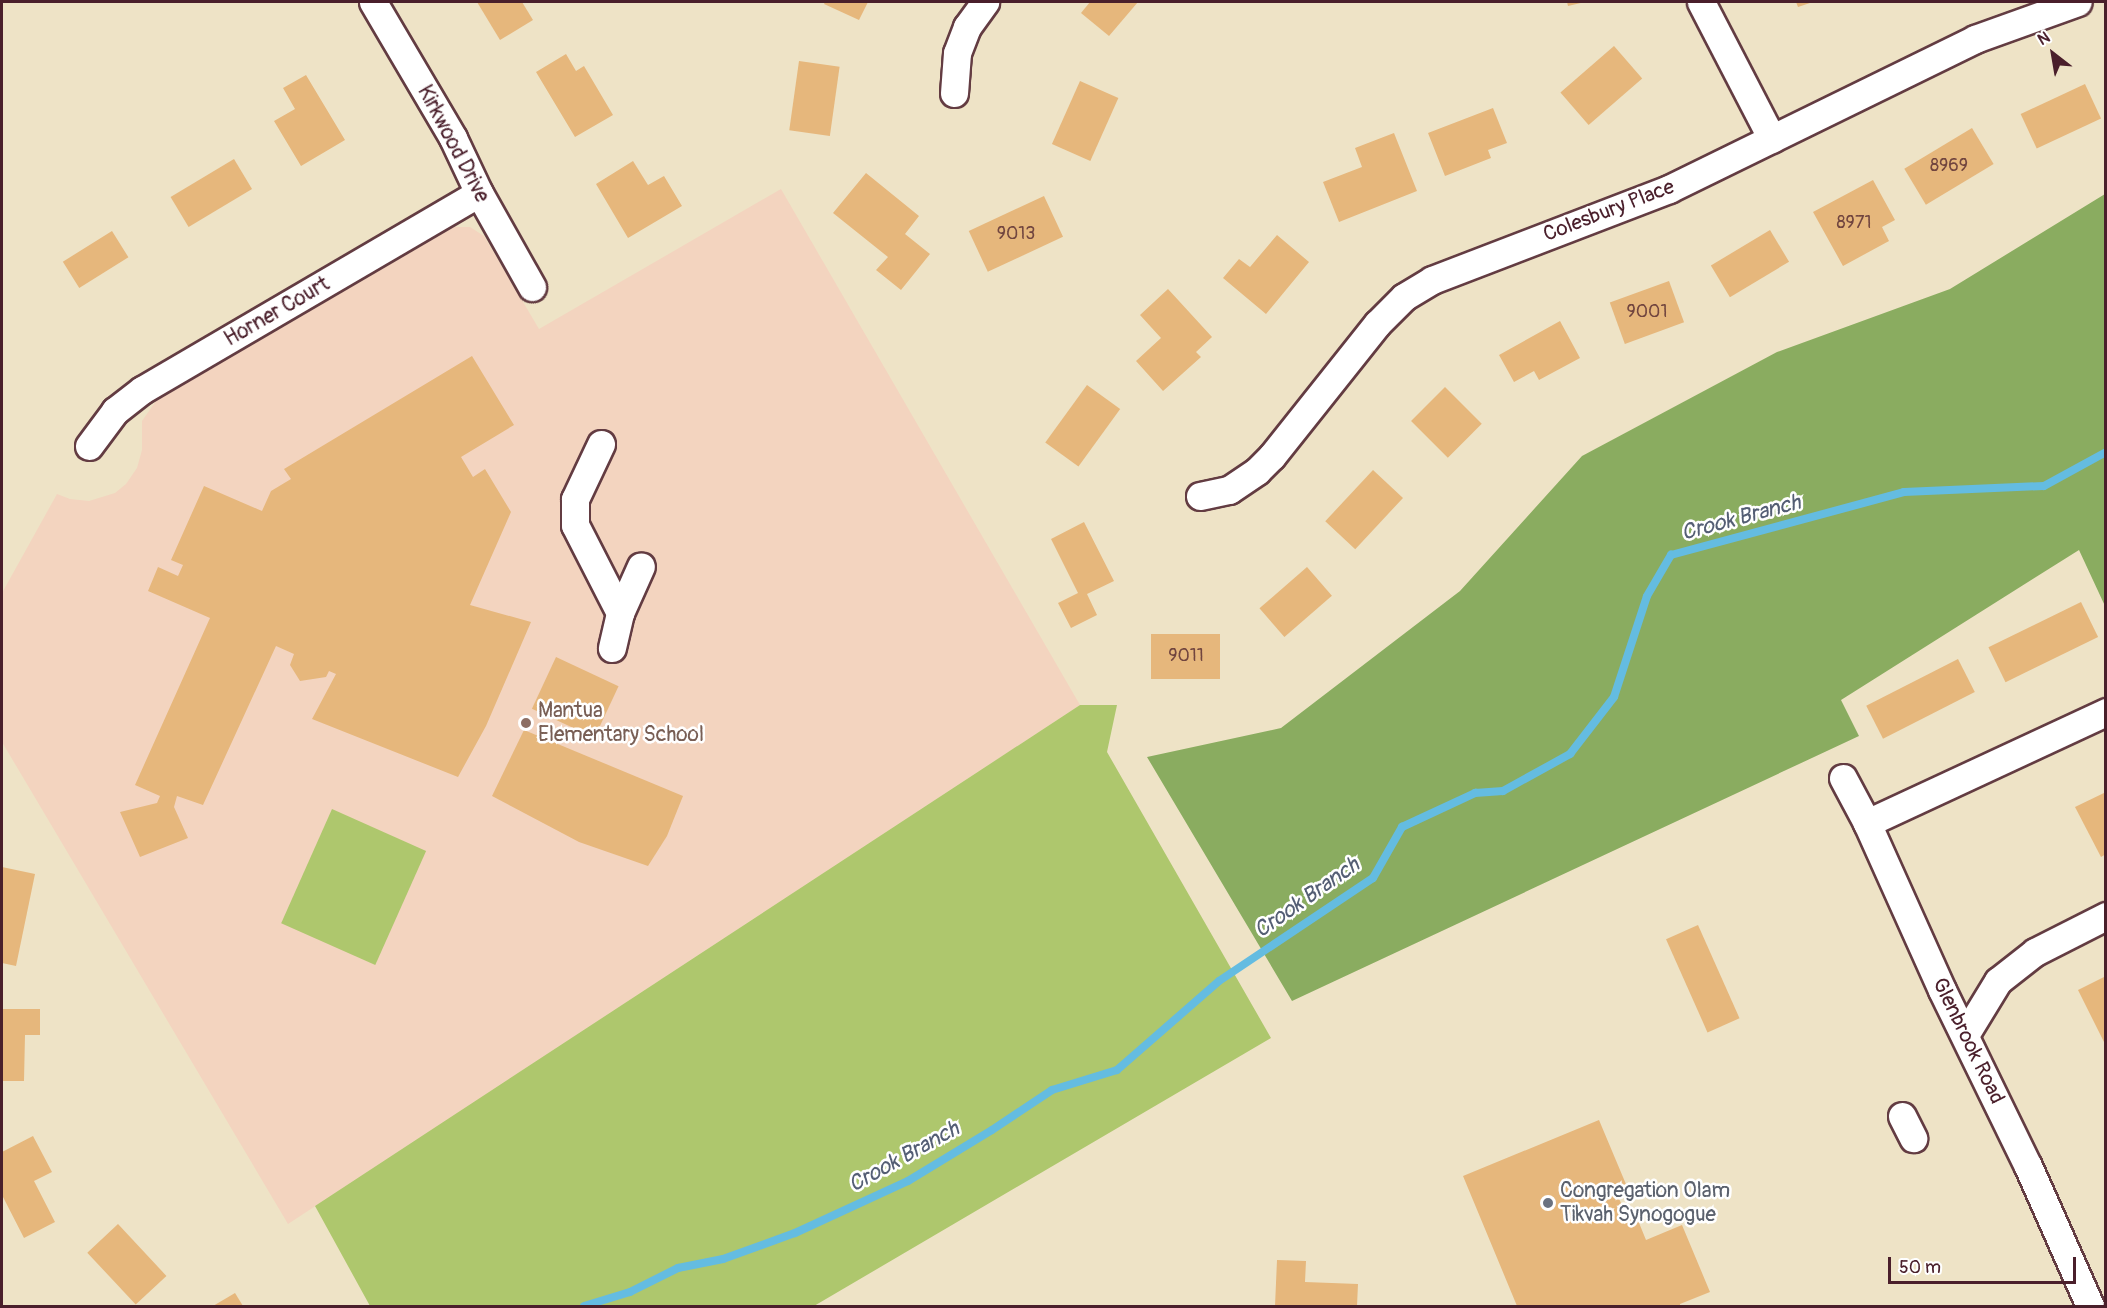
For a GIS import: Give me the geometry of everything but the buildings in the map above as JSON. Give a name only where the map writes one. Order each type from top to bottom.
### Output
[{"type":"street","name":"Kirkwood Drive","points":[[373,2],[453,138],[479,193],[532,287]]},
{"type":"street","points":[[954,93],[957,53],[967,27],[985,2]]},
{"type":"street","points":[[1701,2],[1772,139]]},
{"type":"street","name":"Colesbury Place","points":[[1200,496],[1229,490],[1257,471],[1272,456],[1377,324],[1404,297],[1423,286],[1457,268],[1669,189],[1975,39],[2078,2]]},
{"type":"street","name":"Horner Court","points":[[89,446],[115,411],[142,390],[479,193]]},
{"type":"street","points":[[602,444],[575,499],[575,525],[620,613]]},
{"type":"street","points":[[612,648],[620,613],[641,566]]},
{"type":"street","points":[[1867,823],[2106,712]]},
{"type":"street","name":"Glenbrook Road","points":[[1843,778],[1867,823],[2028,1166],[2090,1306]]},
{"type":"street","points":[[1965,1035],[1998,981],[2035,952],[2106,916]]},
{"type":"shaded area","name":"Mantua Elementary School","points":[[781,189],[1080,705],[288,1224],[2,742],[2,593],[57,494],[70,499],[89,501],[115,493],[126,484],[137,468],[142,450],[142,421],[156,401],[454,227],[470,227],[484,236],[539,329]]},
{"type":"green space","points":[[2105,194],[2105,606],[2079,550],[1841,700],[1859,736],[1292,1001],[1147,757],[1281,728],[1460,591],[1582,456],[1777,352],[1950,289]]},
{"type":"green space","points":[[1080,705],[1117,705],[1107,752],[1271,1038],[814,1306],[370,1306],[315,1206]]},
{"type":"green space","points":[[332,809],[426,851],[375,965],[281,923]]},
{"type":"waterway","name":"Crook Branch","points":[[584,1306],[630,1292],[678,1268],[723,1259],[795,1233],[908,1181],[1052,1090],[1117,1070],[1219,981],[1373,878],[1402,827],[1475,793],[1503,791],[1570,754],[1614,697],[1647,596],[1671,555],[1904,492],[2044,486],[2106,452]]},
{"type":"place","name":"Mantua Elementary School","points":[[526,723]]},
{"type":"place","name":"Congregation Olam Tikvah Synogogue","points":[[1548,1203]]}]
